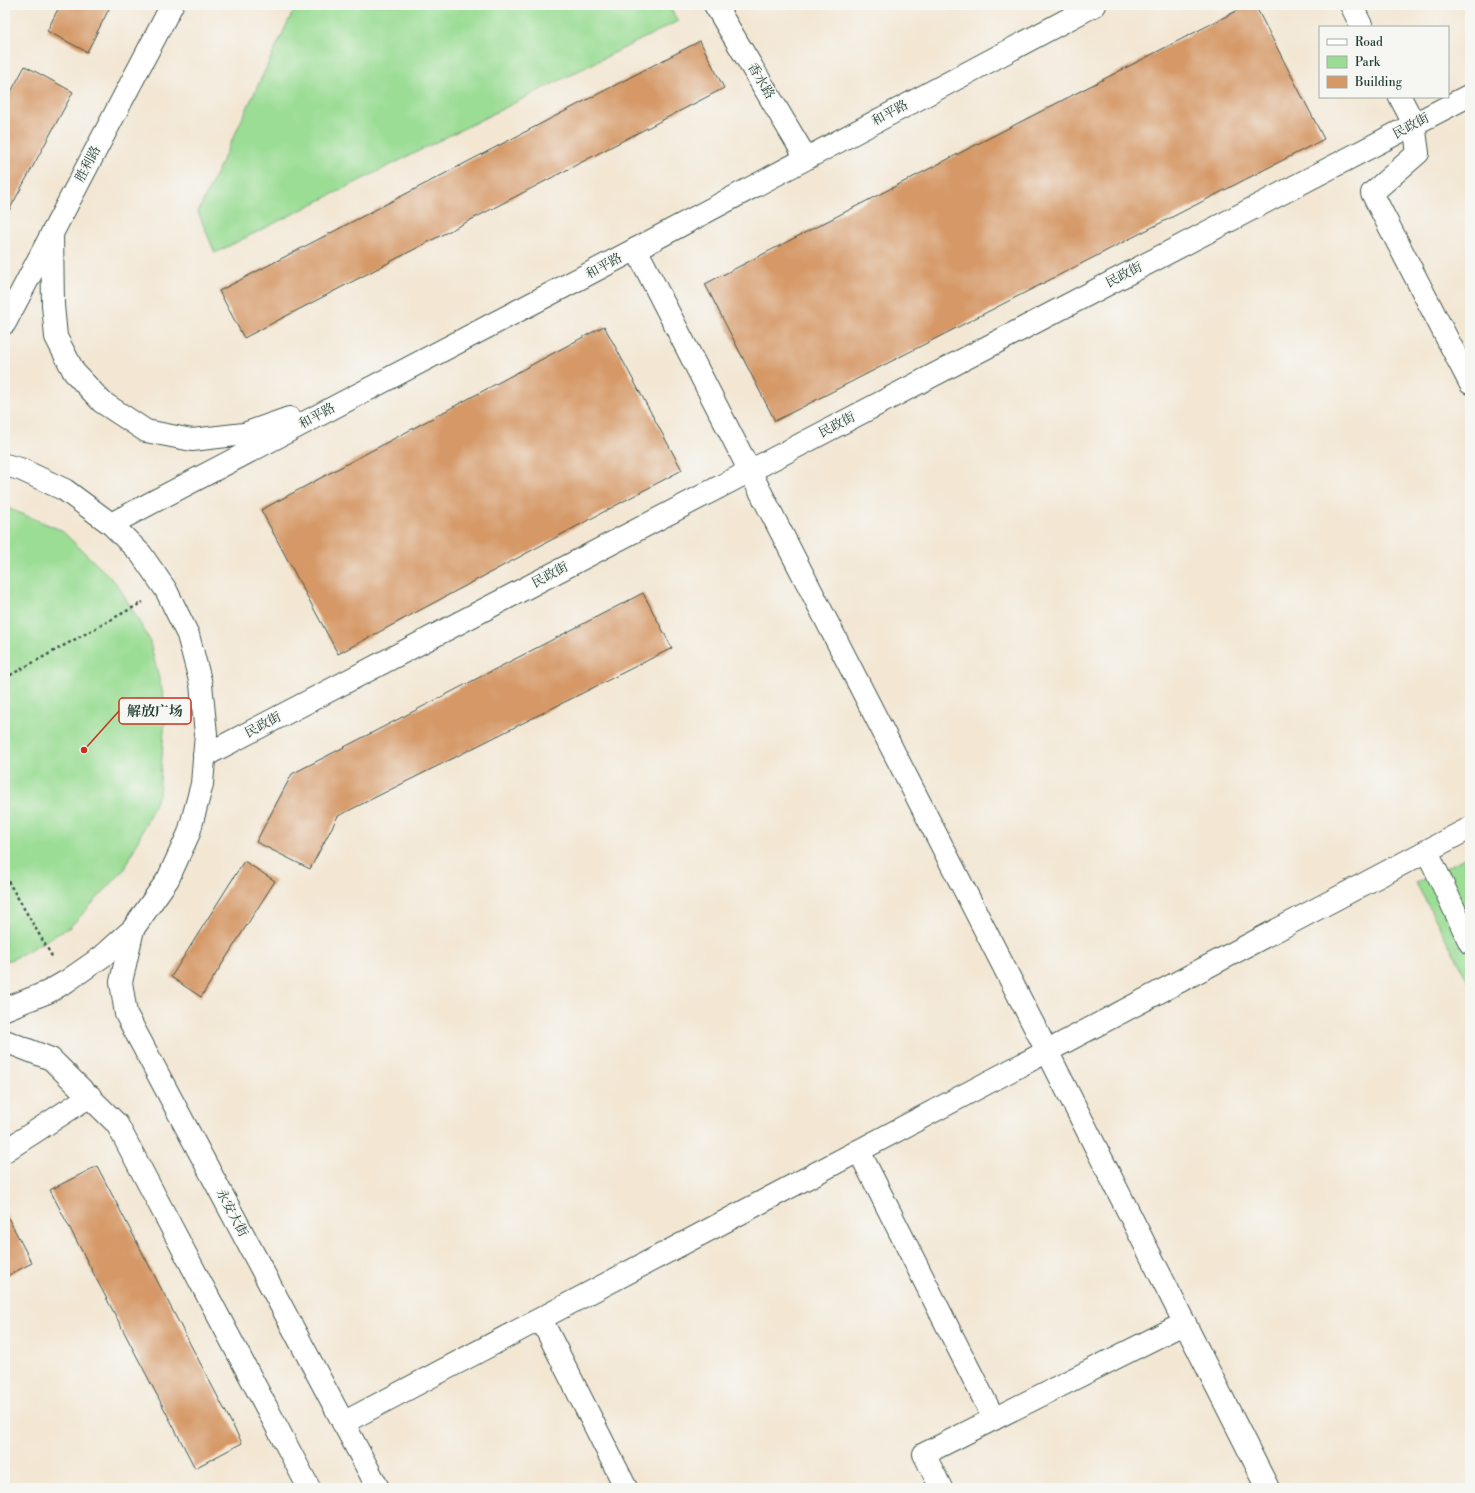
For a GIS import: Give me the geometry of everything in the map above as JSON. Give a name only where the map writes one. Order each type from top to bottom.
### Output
[{"type":"street","name":"胜利路","points":[[5,323],[172,5]]},
{"type":"street","name":"香水路","points":[[715,5],[806,158]]},
{"type":"street","name":"和平路","points":[[111,524],[636,249],[1095,5]]},
{"type":"street","points":[[1350,5],[1361,26]]},
{"type":"street","name":"民政街","points":[[204,756],[749,470],[1470,95]]},
{"type":"street","points":[[1401,98],[1414,124],[1418,152],[1372,193],[1470,383]]},
{"type":"street","points":[[52,233],[53,305],[56,337],[74,372],[102,402],[146,431],[192,440],[244,434],[365,391]]},
{"type":"street","points":[[636,249],[1047,1052],[1268,1488]]},
{"type":"street","points":[[5,465],[20,469],[65,490],[111,524],[141,554],[166,590],[188,635],[201,684],[206,734],[202,784],[189,833],[168,879],[133,930],[103,956],[67,981],[48,992],[5,1009]]},
{"type":"street","points":[[343,1423],[1470,828]]},
{"type":"street","points":[[1427,851],[1470,943]]},
{"type":"street","name":"永安大街","points":[[133,930],[121,982],[126,1014],[378,1488]]},
{"type":"street","points":[[5,1041],[51,1059],[117,1124],[309,1488]]},
{"type":"street","points":[[5,1151],[90,1096]]},
{"type":"street","points":[[859,1151],[994,1419]]},
{"type":"street","points":[[541,1319],[626,1488]]},
{"type":"street","points":[[941,1488],[924,1454],[1184,1323]]},
{"type":"path","points":[[5,678],[166,590]]},
{"type":"path","points":[[5,876],[67,981]]},
{"type":"green space","points":[[296,5],[668,5],[678,21],[215,253],[198,212]]},
{"type":"green space","points":[[5,507],[61,530],[118,585],[149,639],[166,706],[159,794],[125,869],[70,927],[13,959],[5,961]]},
{"type":"green space","points":[[1470,855],[1470,984],[1416,883]]},
{"type":"building","points":[[60,5],[111,5],[87,52],[47,31]]},
{"type":"building","points":[[1248,5],[1255,5],[1324,139],[775,421],[705,284]]},
{"type":"building","points":[[700,41],[724,88],[244,338],[219,291]]},
{"type":"building","points":[[25,66],[73,92],[5,218],[5,103]]},
{"type":"building","points":[[604,326],[682,470],[338,654],[261,510]]},
{"type":"building","points":[[643,593],[672,648],[338,816],[310,869],[256,842],[292,774]]},
{"type":"building","points":[[244,861],[275,881],[201,997],[171,977]]},
{"type":"building","points":[[97,1166],[242,1443],[195,1468],[50,1190]]},
{"type":"building","points":[[5,1212],[32,1263],[5,1277]]},
{"type":"place","name":"解放广场","points":[[84,750]]}]
